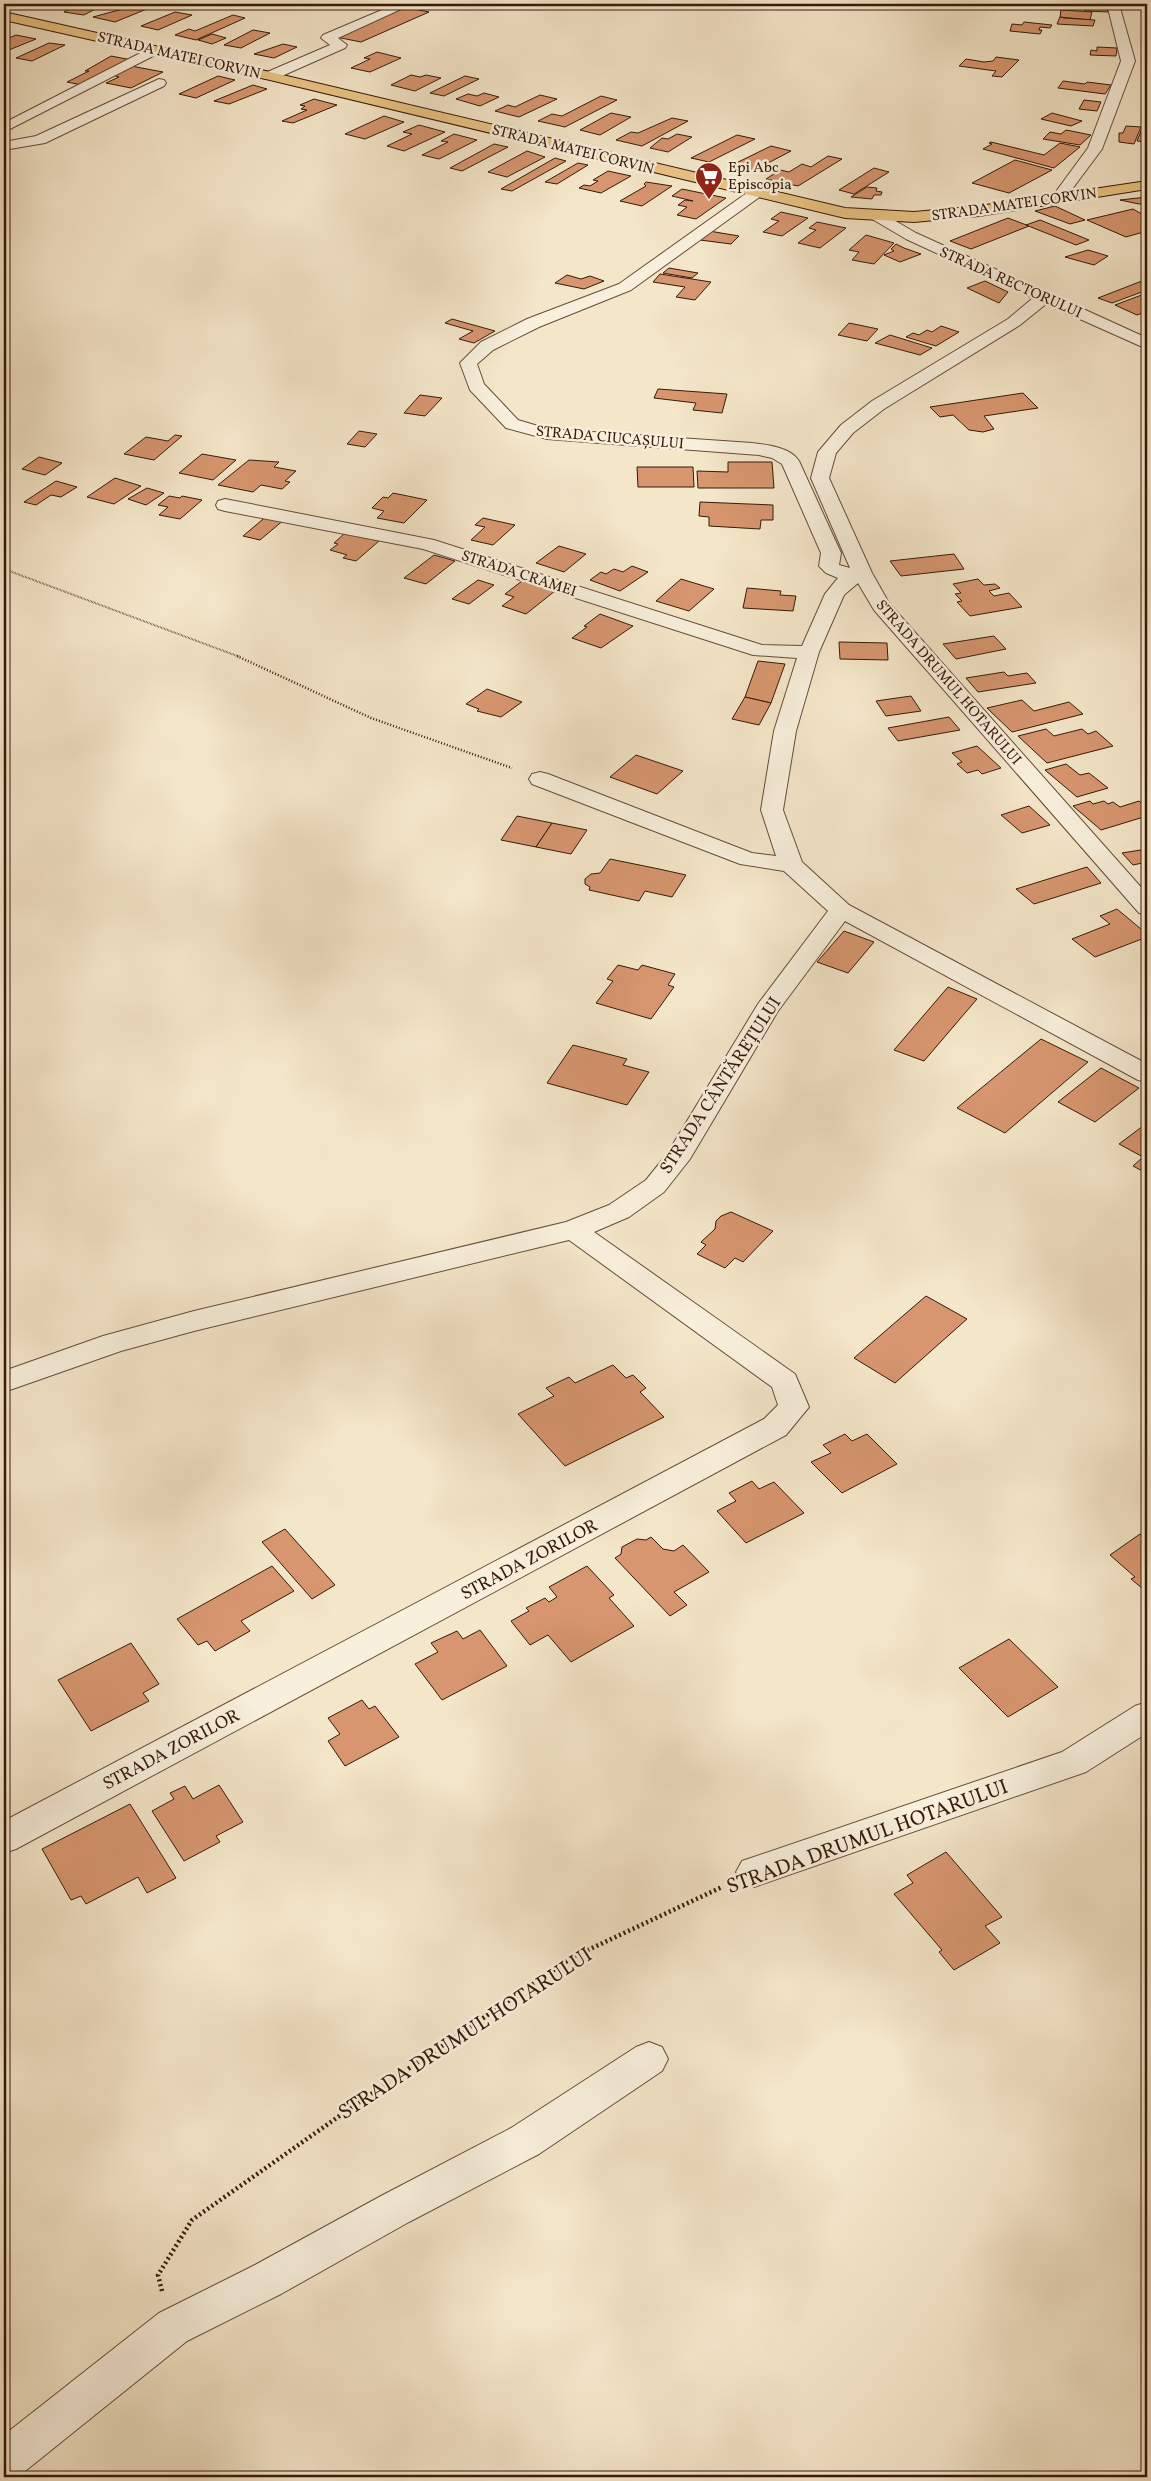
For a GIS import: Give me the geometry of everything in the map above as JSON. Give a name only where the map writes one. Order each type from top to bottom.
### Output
[{"type":"main road","name":"STRADA MATEI CORVIN","points":[[4,16],[270,76],[756,193],[845,212],[914,218],[979,211],[1059,197],[1147,185]]},
{"type":"street","points":[[270,76],[340,45],[328,38],[406,4]]},
{"type":"street","points":[[1059,197],[1094,149],[1128,61],[1113,4]]},
{"type":"street","points":[[4,128],[154,50]]},
{"type":"street","points":[[4,146],[40,140],[159,83]]},
{"type":"street","name":"STRADA CIUCAȘULUI","points":[[756,193],[625,286],[533,323],[487,346],[468,363],[476,386],[512,424],[526,429],[547,434],[748,448],[781,454],[790,461],[824,538],[830,553],[829,566],[835,572],[862,573]]},
{"type":"street","name":"STRADA RECTORULUI","points":[[877,216],[911,236],[1147,344]]},
{"type":"street","name":"STRADA DRUMUL HOTARULUI","points":[[1045,296],[1014,322],[878,404],[847,429],[827,452],[820,478],[862,573],[881,606],[1147,908]]},
{"type":"street","name":"STRADA CRAMEI","points":[[225,505],[427,544],[760,650],[809,652]]},
{"type":"street","points":[[862,573],[845,582],[834,594],[809,652],[785,732],[772,810],[791,865],[841,910],[1147,1074]]},
{"type":"street","points":[[540,779],[748,859],[791,865]]},
{"type":"street","name":"STRADA CÂNTĂREȚULUI","points":[[4,1382],[113,1344],[194,1321],[573,1230],[619,1211],[655,1186],[677,1159],[767,1009],[841,910]]},
{"type":"street","name":"STRADA ZORILOR","points":[[4,1838],[775,1427],[794,1407],[785,1381],[573,1230]]},
{"type":"street","name":"STRADA DRUMUL HOTARULUI","points":[[754,1872],[1074,1762],[1147,1716]]},
{"type":"street","points":[[4,2462],[173,2327],[266,2280],[525,2141],[649,2059]]},
{"type":"path","points":[[4,569],[231,653],[371,718],[540,779]]},
{"type":"path","name":"STRADA DRUMUL HOTARULUI","points":[[173,2327],[158,2275],[192,2220],[355,2105],[573,1957],[754,1872]]},
{"type":"building","points":[[105,4],[84,15],[64,12],[77,5]]},
{"type":"building","points":[[141,4],[159,4],[115,22],[93,17]]},
{"type":"building","points":[[1084,4],[1107,4],[1108,12],[1085,11]]},
{"type":"building","points":[[405,7],[429,12],[361,42],[336,37]]},
{"type":"building","points":[[1061,10],[1092,12],[1090,20],[1060,17]]},
{"type":"building","points":[[175,12],[192,15],[158,30],[141,26]]},
{"type":"building","points":[[233,15],[245,18],[196,40],[175,35],[189,29],[195,31]]},
{"type":"building","points":[[1060,17],[1095,20],[1093,26],[1057,24]]},
{"type":"building","points":[[1024,22],[1052,25],[1050,28],[1040,27],[1039,30],[1042,30],[1040,34],[1010,31],[1012,24],[1022,25]]},
{"type":"building","points":[[253,30],[270,33],[241,48],[224,45]]},
{"type":"building","points":[[212,34],[226,38],[212,44],[198,40]]},
{"type":"building","points":[[16,35],[36,39],[4,52],[4,43],[7,41],[4,40]]},
{"type":"building","points":[[49,43],[65,45],[32,61],[16,58]]},
{"type":"building","points":[[283,44],[297,47],[274,58],[254,54]]},
{"type":"building","points":[[1097,47],[1117,48],[1116,56],[1090,55],[1091,50],[1097,51]]},
{"type":"building","points":[[377,52],[401,58],[370,72],[351,68],[370,59],[364,58]]},
{"type":"building","points":[[111,56],[132,60],[82,85],[67,82],[89,71],[85,71]]},
{"type":"building","points":[[996,57],[1019,60],[1002,77],[992,76],[996,71],[959,66],[966,59],[984,62],[993,61]]},
{"type":"building","points":[[131,66],[163,72],[131,88],[106,83],[119,77],[112,75]]},
{"type":"building","points":[[411,75],[441,78],[415,91],[391,85]]},
{"type":"building","points":[[218,76],[235,80],[196,98],[179,94]]},
{"type":"building","points":[[465,76],[479,79],[444,96],[430,93]]},
{"type":"building","points":[[1063,81],[1111,85],[1105,94],[1058,88]]},
{"type":"building","points":[[253,85],[267,89],[229,104],[214,101]]},
{"type":"building","points":[[484,93],[499,97],[480,106],[456,99],[468,94],[477,96]]},
{"type":"building","points":[[540,95],[557,99],[519,117],[495,111],[508,105],[515,107]]},
{"type":"building","points":[[601,96],[617,100],[565,127],[538,121],[552,114],[562,116]]},
{"type":"building","points":[[314,99],[337,105],[293,123],[282,121],[307,110],[301,109],[305,106],[300,105]]},
{"type":"building","points":[[1084,100],[1101,102],[1097,111],[1079,109]]},
{"type":"building","points":[[611,113],[631,117],[600,135],[580,130]]},
{"type":"building","points":[[1052,113],[1082,121],[1071,126],[1041,119]]},
{"type":"building","points":[[384,116],[404,122],[365,139],[345,134]]},
{"type":"building","points":[[672,118],[688,121],[642,146],[616,140],[631,132],[638,133]]},
{"type":"building","points":[[419,125],[445,132],[404,151],[387,146],[412,134],[403,132]]},
{"type":"building","points":[[1126,126],[1141,127],[1134,144],[1119,142],[1119,133],[1123,133]]},
{"type":"building","points":[[1143,126],[1147,127],[1147,142],[1137,141]]},
{"type":"building","points":[[1066,130],[1091,135],[1080,145],[1043,139],[1050,132],[1061,134]]},
{"type":"building","points":[[454,134],[477,140],[439,159],[422,155],[448,142],[441,141]]},
{"type":"building","points":[[677,134],[692,137],[668,152],[650,148],[662,138],[668,139]]},
{"type":"building","points":[[737,135],[755,139],[709,162],[691,158]]},
{"type":"building","points":[[989,143],[1044,155],[1060,143],[1080,147],[1054,168],[983,149],[992,144]]},
{"type":"building","points":[[494,144],[508,147],[462,171],[450,168]]},
{"type":"building","points":[[771,146],[791,151],[749,173],[728,167]]},
{"type":"building","points":[[527,151],[545,157],[507,177],[488,172]]},
{"type":"building","points":[[828,156],[842,159],[798,186],[766,179],[780,170],[789,172],[802,164],[811,167]]},
{"type":"building","points":[[555,158],[566,161],[512,191],[501,189]]},
{"type":"building","points":[[1015,160],[1052,170],[1009,193],[972,183]]},
{"type":"building","points":[[578,163],[588,165],[557,184],[545,182]]},
{"type":"building","points":[[874,168],[889,172],[854,194],[839,190]]},
{"type":"building","points":[[608,171],[631,176],[601,193],[579,188],[584,185],[590,186],[598,181],[593,180]]},
{"type":"building","points":[[646,182],[672,186],[642,206],[620,201],[646,186],[644,184]]},
{"type":"building","points":[[867,187],[877,188],[876,191],[882,192],[881,195],[874,195],[872,199],[851,197]]},
{"type":"building","points":[[682,189],[726,198],[696,219],[677,215],[687,207],[678,205],[685,200],[693,201],[672,196]]},
{"type":"building","points":[[1147,197],[1147,203],[1139,204],[1120,200]]},
{"type":"building","points":[[1055,206],[1085,220],[1070,224],[1035,211]]},
{"type":"building","points":[[1133,209],[1147,217],[1147,231],[1126,237],[1087,220]]},
{"type":"building","points":[[781,212],[808,218],[782,236],[763,232],[779,221],[771,219]]},
{"type":"building","points":[[1008,218],[1029,226],[971,249],[950,241]]},
{"type":"building","points":[[1040,220],[1089,240],[1076,245],[1026,225]]},
{"type":"building","points":[[817,222],[846,228],[820,248],[798,243],[816,230],[809,228]]},
{"type":"building","points":[[709,231],[739,236],[731,244],[700,240]]},
{"type":"building","points":[[866,235],[894,243],[874,264],[852,260],[859,252],[849,250]]},
{"type":"building","points":[[896,244],[921,254],[900,262],[884,255],[894,251],[891,249]]},
{"type":"building","points":[[1088,250],[1108,256],[1094,265],[1065,257]]},
{"type":"building","points":[[669,268],[698,273],[692,278],[663,273]]},
{"type":"building","points":[[660,274],[711,282],[695,300],[676,297],[685,287],[653,282]]},
{"type":"building","points":[[567,275],[581,279],[590,276],[604,281],[584,289],[555,283]]},
{"type":"building","points":[[1147,279],[1147,290],[1112,303],[1098,298]]},
{"type":"building","points":[[985,281],[1008,292],[999,303],[967,288]]},
{"type":"building","points":[[1147,293],[1147,311],[1137,315],[1115,305]]},
{"type":"building","points":[[452,319],[495,331],[474,343],[459,339],[473,331],[445,323]]},
{"type":"building","points":[[849,323],[878,329],[867,341],[838,335]]},
{"type":"building","points":[[941,326],[959,332],[936,346],[906,337],[913,333],[919,335],[927,330],[932,332]]},
{"type":"building","points":[[890,335],[932,348],[920,355],[875,343]]},
{"type":"building","points":[[658,389],[727,394],[722,413],[693,410],[696,403],[654,398]]},
{"type":"building","points":[[1023,393],[1038,408],[984,416],[994,429],[983,432],[969,430],[953,415],[940,417],[930,407]]},
{"type":"building","points":[[420,395],[442,398],[425,416],[404,413]]},
{"type":"building","points":[[359,431],[377,434],[365,447],[347,444]]},
{"type":"building","points":[[175,435],[182,436],[154,460],[124,454],[146,437],[168,441]]},
{"type":"building","points":[[202,454],[236,460],[213,480],[179,473]]},
{"type":"building","points":[[39,457],[62,463],[45,475],[22,469]]},
{"type":"building","points":[[249,460],[279,462],[274,467],[296,471],[285,481],[290,482],[282,489],[261,485],[253,492],[218,485]]},
{"type":"building","points":[[728,462],[772,462],[774,488],[698,488],[697,471],[728,472]]},
{"type":"building","points":[[637,467],[693,467],[694,487],[638,487]]},
{"type":"building","points":[[115,478],[141,486],[114,504],[87,497]]},
{"type":"building","points":[[56,481],[77,487],[61,497],[51,495],[36,505],[24,502]]},
{"type":"building","points":[[147,488],[164,493],[146,505],[128,499]]},
{"type":"building","points":[[393,493],[427,500],[404,523],[377,518],[384,511],[372,508],[383,497],[388,498]]},
{"type":"building","points":[[169,496],[180,498],[182,496],[202,500],[180,519],[159,515],[168,507],[158,505]]},
{"type":"building","points":[[700,502],[773,505],[773,520],[761,520],[760,529],[709,526],[709,517],[699,516]]},
{"type":"building","points":[[268,515],[285,519],[260,540],[243,536]]},
{"type":"building","points":[[483,518],[515,525],[493,545],[471,540],[485,527],[475,525]]},
{"type":"building","points":[[345,533],[379,541],[356,561],[343,558],[347,555],[330,550],[338,544],[334,543]]},
{"type":"building","points":[[559,546],[586,554],[564,572],[536,563]]},
{"type":"building","points":[[954,554],[964,569],[901,576],[890,561]]},
{"type":"building","points":[[434,555],[455,561],[426,584],[404,578]]},
{"type":"building","points":[[632,566],[648,572],[620,591],[590,580],[601,572],[606,574],[614,569],[623,572]]},
{"type":"building","points":[[681,579],[714,589],[689,611],[656,601]]},
{"type":"building","points":[[978,579],[984,585],[995,584],[1000,588],[989,591],[994,596],[1009,593],[1022,607],[970,616],[957,602],[962,601],[955,594],[961,593],[953,584]]},
{"type":"building","points":[[478,580],[494,585],[469,604],[452,599]]},
{"type":"building","points":[[522,581],[555,591],[526,614],[502,606],[514,597],[505,594]]},
{"type":"building","points":[[747,588],[781,591],[780,595],[796,596],[793,611],[743,608]]},
{"type":"building","points":[[600,614],[633,626],[601,648],[572,638],[587,627],[584,626]]},
{"type":"building","points":[[994,636],[1006,649],[956,659],[943,644]]},
{"type":"building","points":[[839,642],[887,643],[888,660],[840,659]]},
{"type":"building","points":[[758,661],[785,664],[771,703],[745,697]]},
{"type":"building","points":[[1004,672],[1008,676],[1027,673],[1036,683],[978,692],[966,678]]},
{"type":"building","points":[[487,689],[522,702],[501,717],[477,711],[479,709],[466,704]]},
{"type":"building","points":[[911,696],[921,711],[886,716],[876,701]]},
{"type":"building","points":[[745,697],[771,703],[759,725],[732,719]]},
{"type":"building","points":[[1022,700],[1034,711],[1069,702],[1083,714],[1012,732],[987,708]]},
{"type":"building","points":[[949,717],[960,730],[898,741],[888,728]]},
{"type":"building","points":[[1046,729],[1054,736],[1082,729],[1088,734],[1096,731],[1113,746],[1047,763],[1018,736]]},
{"type":"building","points":[[977,746],[1001,768],[982,774],[978,770],[967,773],[957,764],[962,762],[952,753]]},
{"type":"building","points":[[636,755],[683,771],[657,794],[610,777]]},
{"type":"building","points":[[1066,764],[1080,775],[1089,773],[1108,788],[1077,797],[1045,770]]},
{"type":"building","points":[[1090,801],[1093,804],[1104,801],[1108,804],[1113,802],[1120,807],[1139,801],[1147,808],[1147,816],[1101,830],[1073,806]]},
{"type":"building","points":[[1029,806],[1050,825],[1022,833],[1001,815]]},
{"type":"building","points":[[517,816],[552,823],[536,847],[501,840]]},
{"type":"building","points":[[552,823],[587,830],[571,854],[536,847]]},
{"type":"building","points":[[1147,849],[1147,862],[1133,865],[1122,853]]},
{"type":"building","points":[[610,859],[686,875],[672,897],[645,891],[639,901],[589,890],[590,887],[585,884],[585,879],[591,874],[600,873]]},
{"type":"building","points":[[1087,867],[1101,883],[1034,904],[1016,889]]},
{"type":"building","points":[[1117,909],[1147,934],[1147,937],[1095,957],[1072,939],[1110,924],[1100,916]]},
{"type":"building","points":[[844,931],[874,942],[848,973],[817,962]]},
{"type":"building","points":[[618,965],[638,970],[642,965],[675,974],[668,985],[674,987],[651,1019],[596,1003],[613,981],[607,979]]},
{"type":"building","points":[[948,987],[977,999],[924,1061],[894,1050]]},
{"type":"building","points":[[1041,1039],[1088,1062],[1005,1133],[957,1108]]},
{"type":"building","points":[[573,1045],[627,1059],[623,1065],[649,1072],[627,1105],[547,1083]]},
{"type":"building","points":[[1101,1068],[1139,1088],[1095,1122],[1058,1102]]},
{"type":"building","points":[[1147,1123],[1146,1173],[1133,1166],[1143,1157],[1119,1144]]},
{"type":"building","points":[[731,1212],[773,1231],[743,1262],[735,1258],[725,1268],[697,1254],[706,1245],[701,1242],[715,1229],[716,1221],[721,1216]]},
{"type":"building","points":[[926,1296],[967,1319],[895,1383],[854,1358]]},
{"type":"building","points":[[613,1365],[626,1378],[633,1375],[646,1388],[640,1392],[664,1417],[565,1466],[518,1414],[554,1396],[546,1388],[569,1377],[575,1383]]},
{"type":"building","points":[[845,1434],[852,1441],[867,1434],[897,1464],[842,1493],[811,1462],[831,1453],[823,1445]]},
{"type":"building","points":[[752,1481],[759,1489],[774,1482],[804,1513],[746,1543],[717,1511],[736,1501],[729,1493]]},
{"type":"building","points":[[285,1529],[335,1585],[312,1599],[262,1542]]},
{"type":"building","points":[[1140,1534],[1147,1541],[1147,1588],[1143,1589],[1131,1579],[1135,1577],[1110,1555]]},
{"type":"building","points":[[651,1537],[663,1549],[674,1551],[683,1545],[709,1572],[674,1592],[687,1605],[670,1616],[615,1558],[621,1554],[622,1547],[637,1539],[646,1540]]},
{"type":"building","points":[[272,1566],[294,1591],[241,1621],[250,1631],[215,1651],[207,1641],[198,1645],[177,1619]]},
{"type":"building","points":[[587,1566],[614,1595],[609,1598],[634,1626],[571,1662],[548,1635],[530,1645],[511,1621],[529,1611],[526,1608],[545,1598],[549,1602],[557,1597],[549,1587]]},
{"type":"building","points":[[480,1630],[507,1666],[442,1700],[415,1664],[438,1652],[431,1643],[457,1631],[463,1639]]},
{"type":"building","points":[[1009,1639],[1058,1687],[1008,1717],[959,1668]]},
{"type":"building","points":[[131,1643],[159,1684],[143,1693],[149,1701],[91,1731],[58,1680]]},
{"type":"building","points":[[362,1700],[369,1709],[375,1706],[399,1737],[345,1766],[328,1741],[340,1734],[328,1718]]},
{"type":"building","points":[[219,1785],[243,1822],[216,1836],[220,1842],[184,1861],[152,1811],[174,1799],[170,1793],[185,1786],[193,1799]]},
{"type":"building","points":[[130,1804],[176,1878],[147,1893],[138,1877],[86,1904],[81,1896],[71,1900],[42,1849]]},
{"type":"building","points":[[946,1852],[1002,1917],[985,1926],[1000,1943],[954,1970],[939,1952],[942,1950],[894,1894],[913,1883],[907,1875]]},
{"type":"place","name":"Epi Abc Episcopia","points":[[709,200]]}]
